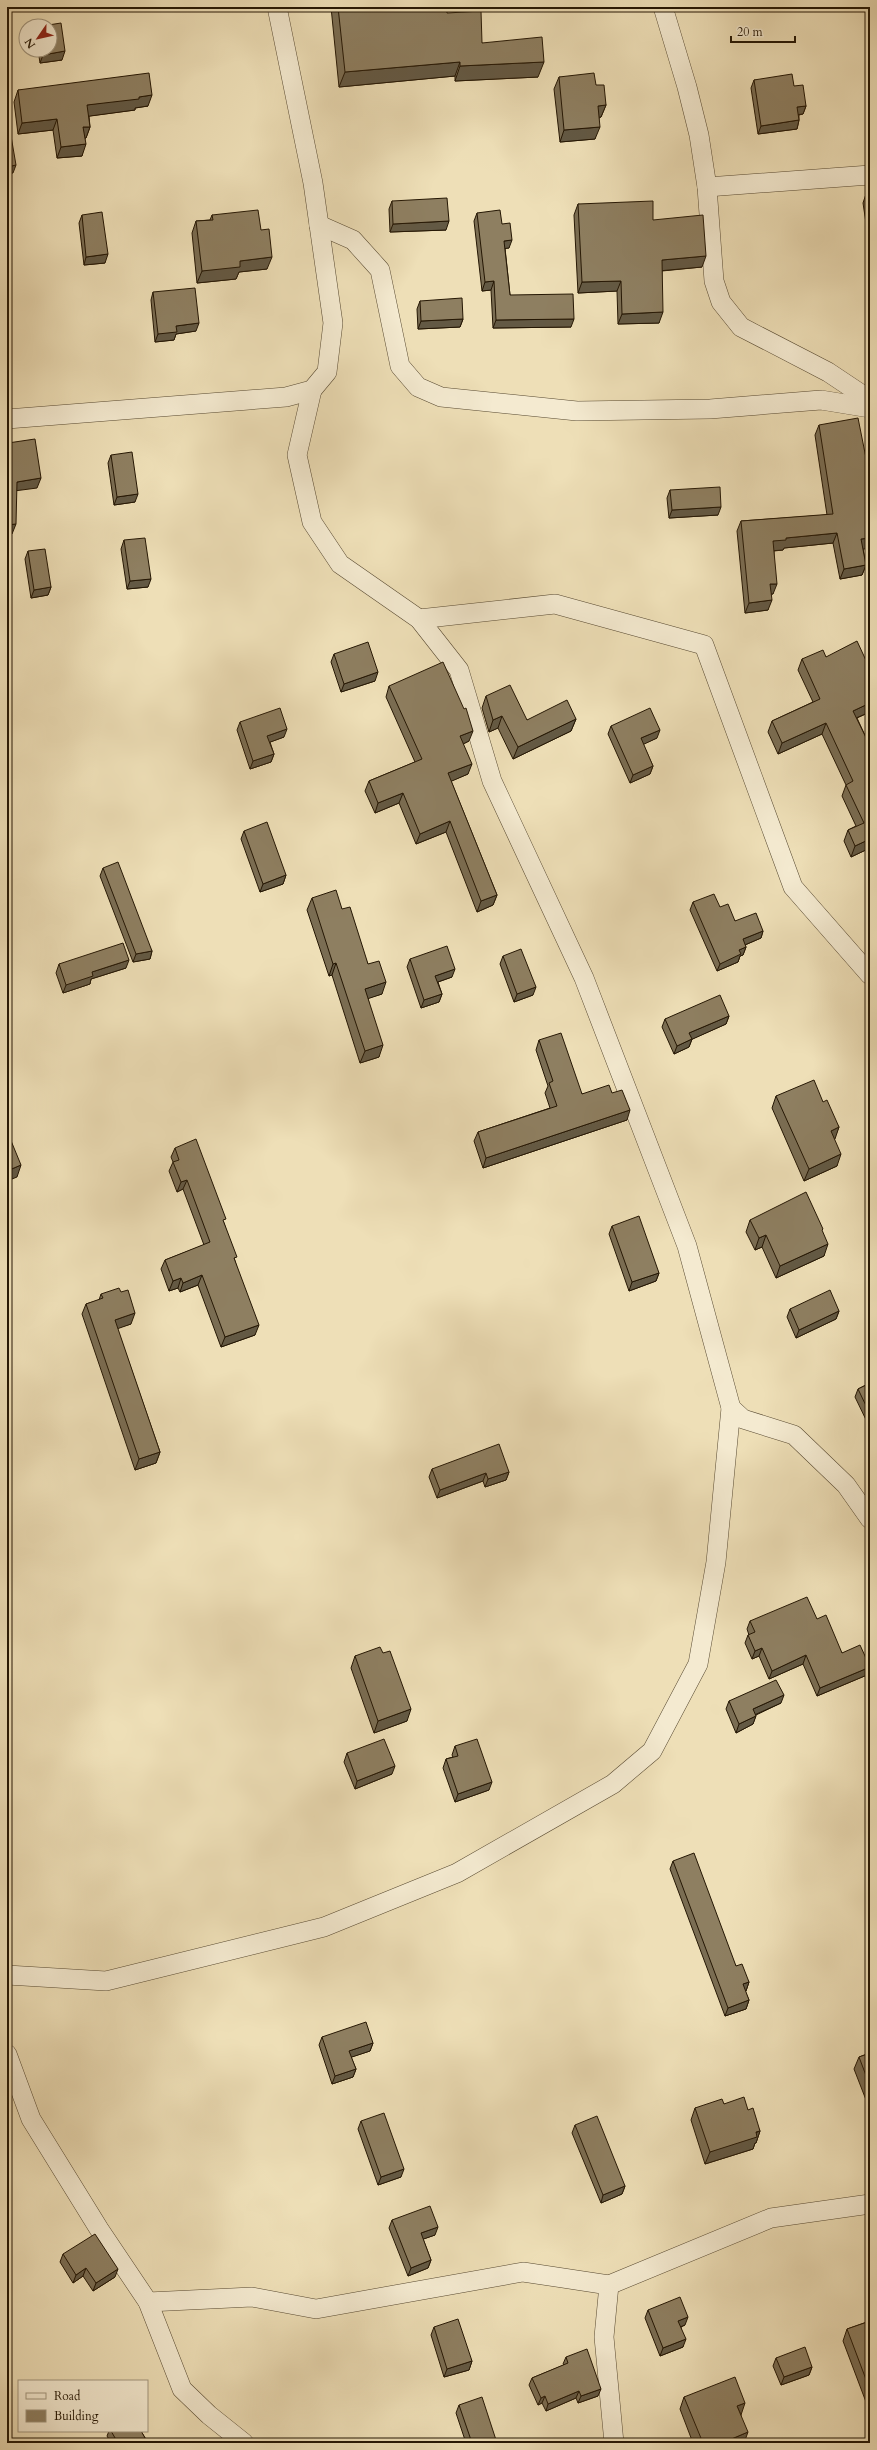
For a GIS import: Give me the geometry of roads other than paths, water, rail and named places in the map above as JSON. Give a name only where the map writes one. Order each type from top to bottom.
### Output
[{"type":"street","points":[[7,1975],[106,1980],[324,1927],[457,1873],[613,1784],[652,1751],[698,1664],[716,1562],[731,1408],[687,1246],[584,978],[492,781],[459,670],[419,619],[340,564],[312,522],[297,455],[312,390],[327,372],[333,323],[313,183],[277,7]]},
{"type":"street","points":[[663,7],[699,135],[707,187],[714,281],[721,302],[741,327],[828,372],[870,400]]},
{"type":"street","points":[[707,187],[870,175]]},
{"type":"street","points":[[319,225],[353,240],[380,270],[400,366],[418,387],[440,397],[576,412],[710,409],[821,400],[870,408]]},
{"type":"street","points":[[7,419],[286,398],[312,390]]},
{"type":"street","points":[[419,619],[555,604],[704,645],[793,887],[870,975]]},
{"type":"street","points":[[731,1408],[743,1419],[794,1435],[846,1485],[870,1519]]},
{"type":"street","points":[[7,2054],[31,2119],[99,2228],[148,2302],[182,2389],[209,2415],[244,2443]]},
{"type":"street","points":[[148,2302],[252,2297],[316,2309],[523,2272],[609,2285],[771,2218],[870,2204]]},
{"type":"street","points":[[609,2285],[604,2337],[614,2443]]}]
